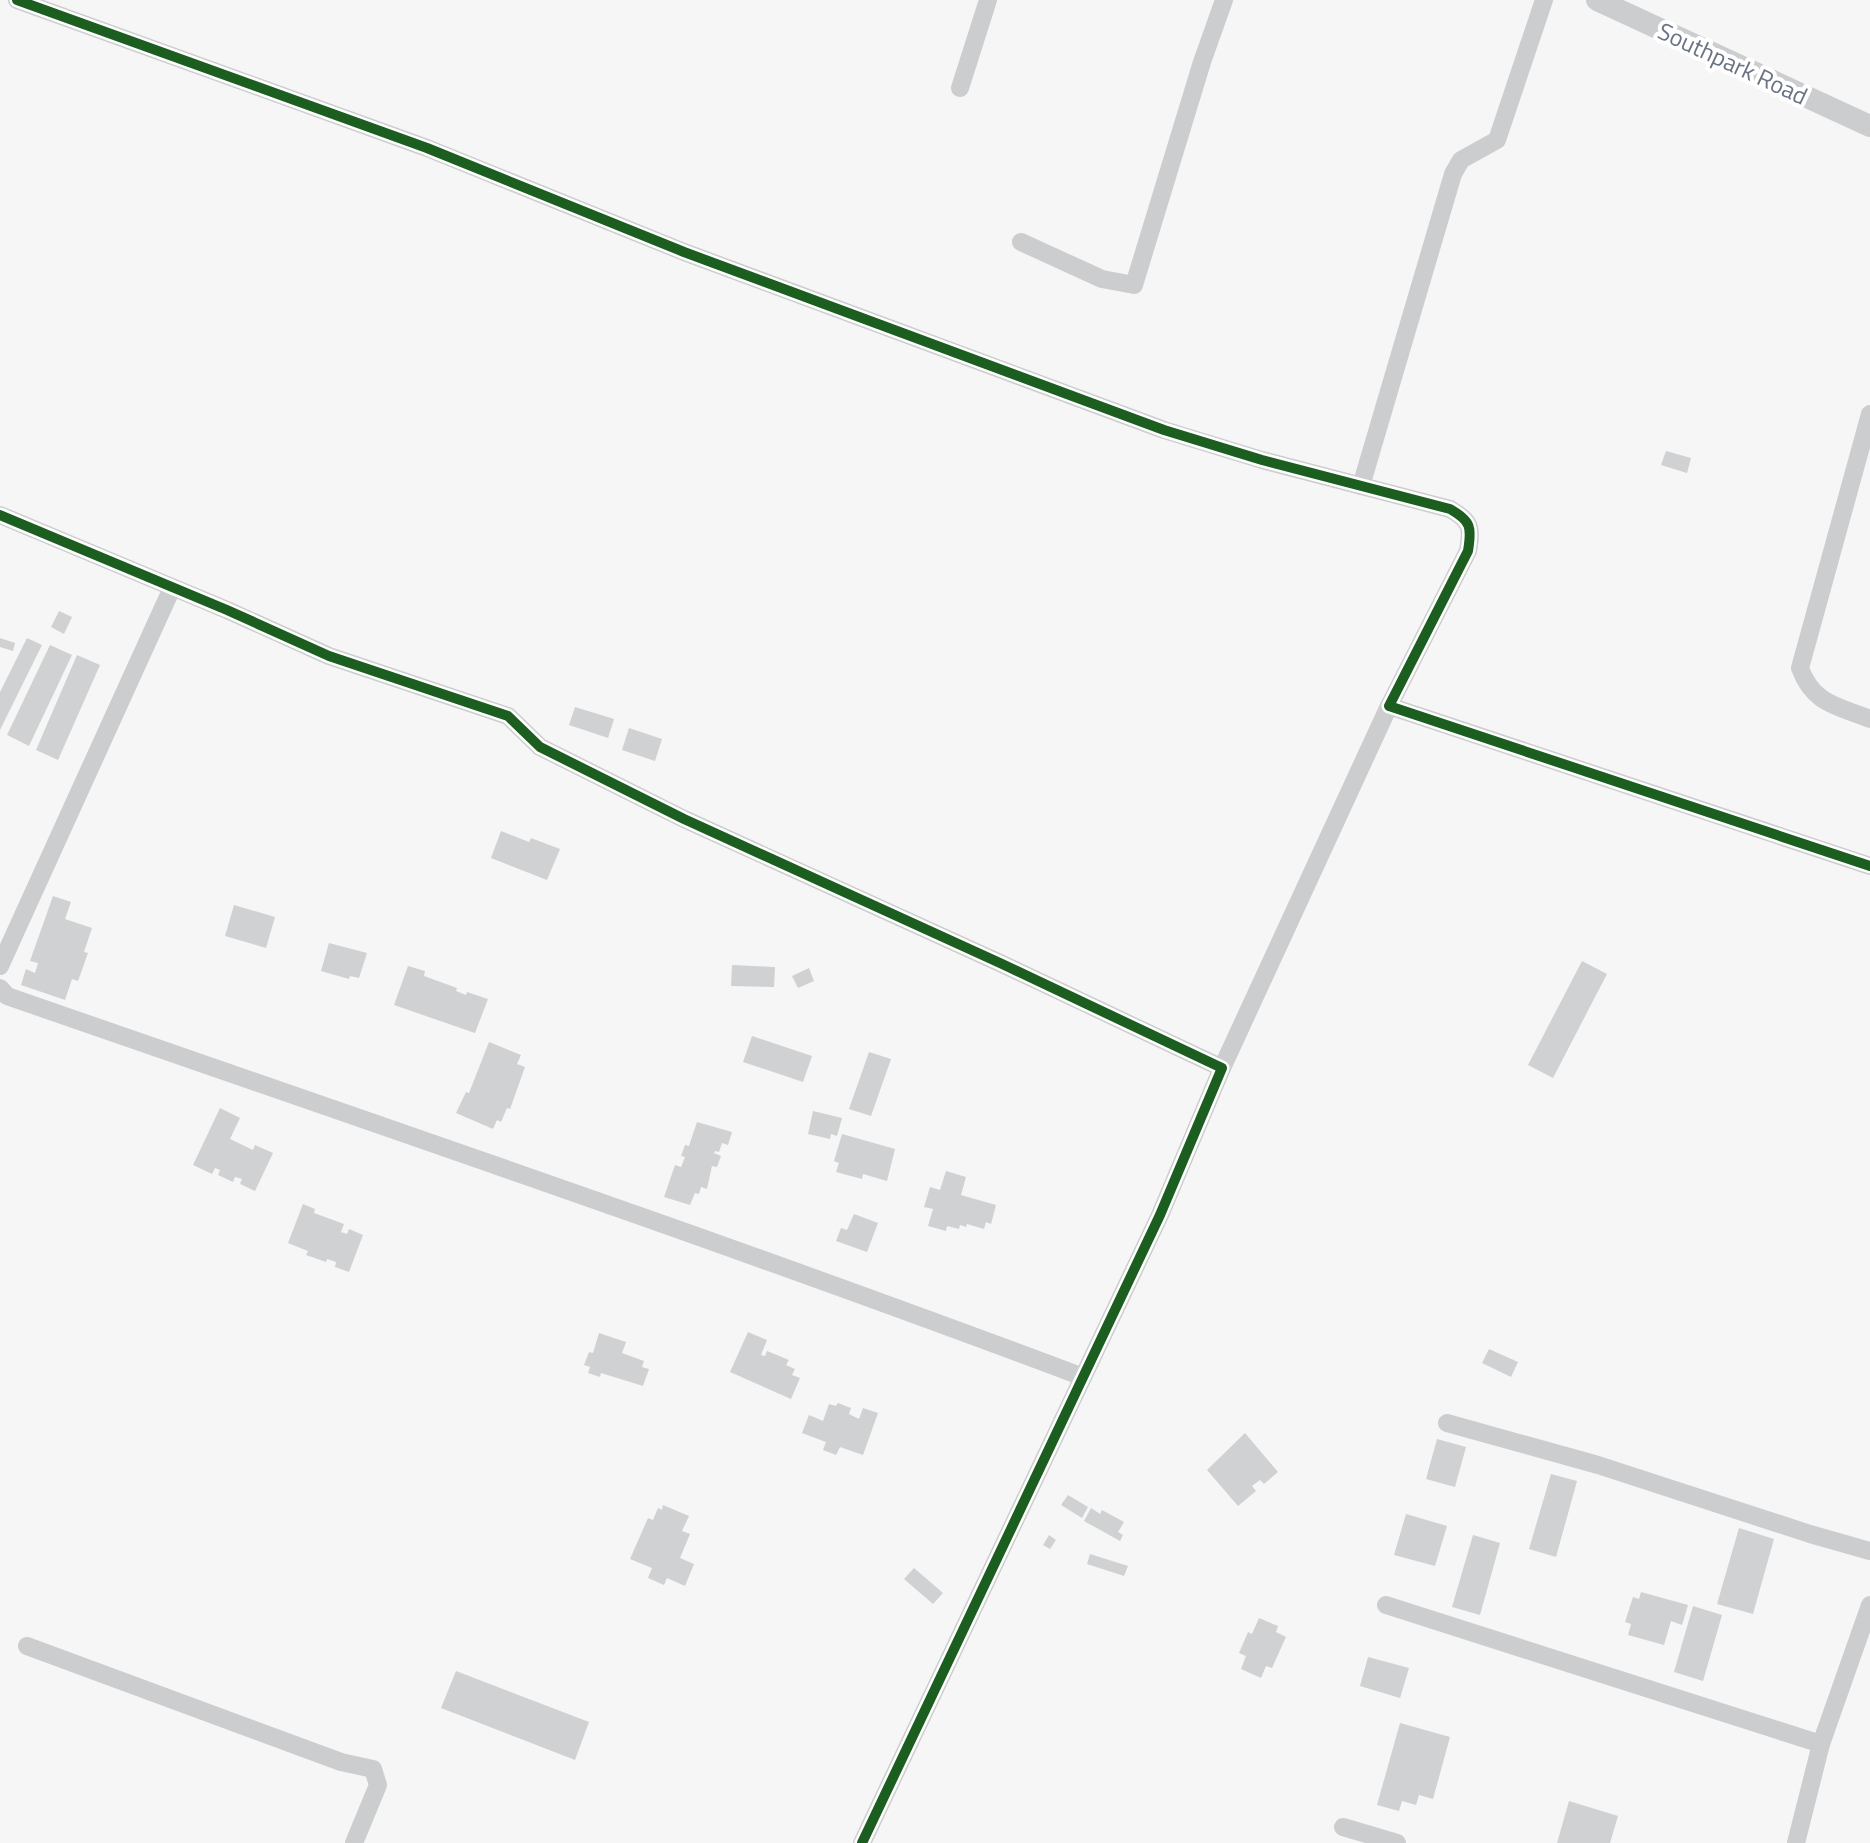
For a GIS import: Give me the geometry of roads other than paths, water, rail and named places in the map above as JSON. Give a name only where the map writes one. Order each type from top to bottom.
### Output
[{"type":"street","points":[[17,0],[427,148],[684,252],[1149,425],[1262,460],[1450,509],[1465,517],[1471,532],[1468,551],[1389,706],[1222,1068],[1160,1215],[862,1843]]},
{"type":"street","points":[[960,88],[988,0]]},
{"type":"street","points":[[1021,242],[1102,279],[1134,285],[1224,0]]},
{"type":"street","points":[[1361,486],[1453,174],[1461,160],[1497,140],[1544,0]]},
{"type":"street","name":"Southpark Road","points":[[1597,0],[1870,126]]},
{"type":"street","points":[[1870,414],[1800,668],[1806,686],[1824,701],[1870,719]]},
{"type":"street","points":[[0,515],[329,656],[508,716],[540,747],[553,754],[712,832],[1222,1068]]},
{"type":"street","points":[[0,966],[172,588]]},
{"type":"street","points":[[1389,706],[1870,866]]},
{"type":"street","points":[[0,988],[7,996],[636,1213],[872,1297],[1083,1377]]},
{"type":"street","points":[[1447,1423],[1598,1465],[1870,1551]]},
{"type":"street","points":[[1386,1605],[1821,1744]]},
{"type":"street","points":[[1796,1843],[1821,1744],[1870,1605]]},
{"type":"street","points":[[27,1646],[341,1762],[373,1769],[378,1785],[354,1843]]},
{"type":"street","points":[[1343,1827],[1397,1843]]}]
